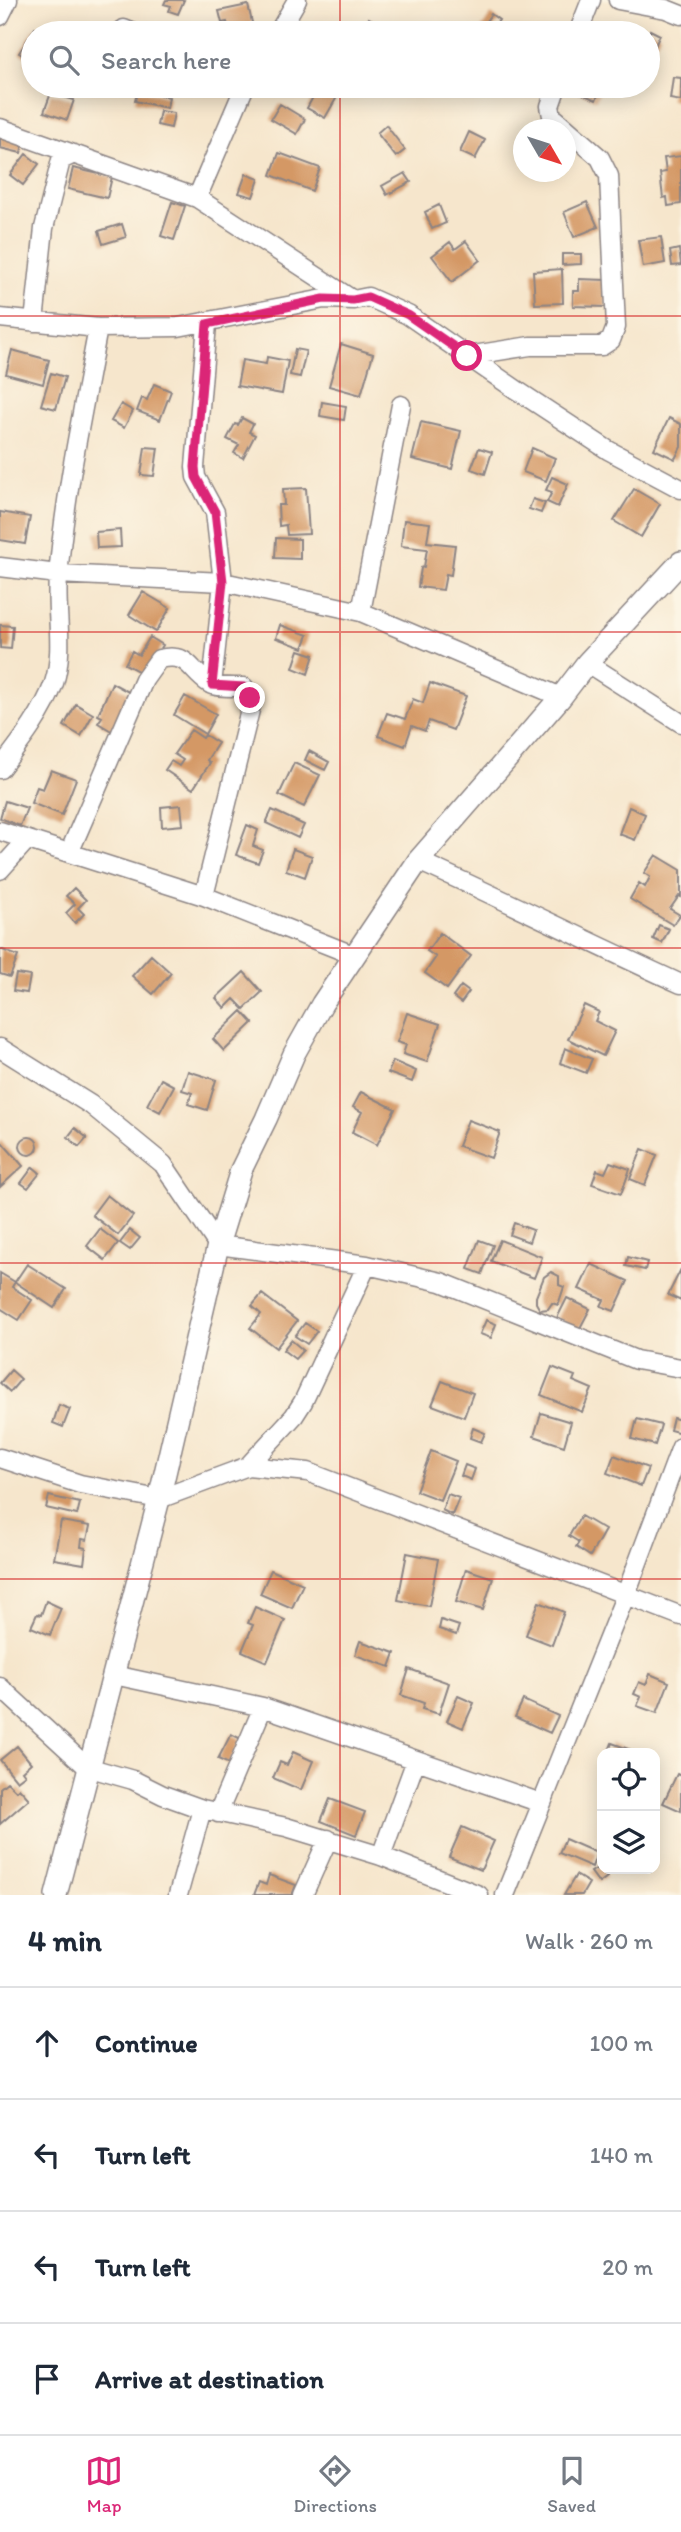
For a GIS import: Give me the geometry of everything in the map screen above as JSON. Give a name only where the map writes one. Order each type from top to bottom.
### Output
[{"type":"street","points":[[0,16],[8,0]]},
{"type":"street","points":[[285,21],[297,0]]},
{"type":"street","points":[[583,21],[591,0]]},
{"type":"street","points":[[618,0],[666,9],[681,15]]},
{"type":"street","points":[[197,198],[240,98]]},
{"type":"street","points":[[467,356],[530,346],[602,346],[614,336],[616,327],[609,176],[600,158],[552,116],[550,106],[553,98]]},
{"type":"street","points":[[0,128],[197,198],[353,300]]},
{"type":"street","points":[[34,322],[44,228],[61,159],[74,154]]},
{"type":"street","points":[[0,318],[98,328],[178,327],[207,324],[324,299],[353,300],[368,297],[408,315],[608,450],[681,489]]},
{"type":"street","points":[[207,324],[195,467],[196,477],[215,512],[223,582],[212,685]]},
{"type":"street","points":[[0,768],[41,711],[53,685],[60,658],[58,574],[75,454],[98,328]]},
{"type":"street","points":[[361,612],[401,405]]},
{"type":"street","points":[[55,1895],[159,1499],[218,1245],[242,1170],[294,1054],[321,1004],[418,861],[561,697],[587,663],[681,562]]},
{"type":"street","points":[[0,567],[58,574],[223,582],[361,612],[561,697]]},
{"type":"street","points":[[69,853],[144,680],[159,659],[170,656],[182,658],[212,685],[244,687],[251,706],[204,896]]},
{"type":"street","points":[[587,663],[681,723]]},
{"type":"street","points":[[0,831],[204,896],[353,955]]},
{"type":"street","points":[[0,870],[27,840]]},
{"type":"street","points":[[418,861],[681,984]]},
{"type":"street","points":[[0,1048],[91,1105],[163,1164],[218,1245],[367,1265],[441,1282],[636,1360],[681,1368]]},
{"type":"street","points":[[248,1466],[294,1416],[303,1402],[367,1265]]},
{"type":"street","points":[[505,1895],[626,1594],[681,1447]]},
{"type":"street","points":[[0,1458],[80,1484],[159,1499],[248,1466],[308,1472],[681,1616]]},
{"type":"street","points":[[114,1675],[262,1707],[541,1803]]},
{"type":"street","points":[[0,1687],[87,1767],[133,1780],[163,1795],[210,1811],[286,1827],[381,1856],[479,1895]]},
{"type":"street","points":[[178,1895],[210,1811],[262,1707]]},
{"type":"street","points":[[381,1856],[416,1760]]},
{"type":"street","points":[[303,1895],[328,1839]]},
{"type":"building","points":[[166,0],[184,0],[178,14],[169,11],[171,6],[164,4]]},
{"type":"building","points":[[248,5],[252,21],[222,21],[219,11]]},
{"type":"building","points":[[491,14],[499,20],[498,21],[486,21]]},
{"type":"building","points":[[673,77],[681,78],[681,101],[670,99]]},
{"type":"building","points":[[49,98],[74,100],[67,120],[44,112]]},
{"type":"building","points":[[136,98],[169,98],[167,108],[135,101]]},
{"type":"building","points":[[312,98],[336,98],[325,118],[307,108]]},
{"type":"building","points":[[280,104],[305,119],[297,134],[271,119]]},
{"type":"building","points":[[160,111],[174,113],[171,128],[157,125]]},
{"type":"building","points":[[386,125],[405,150],[396,157],[377,133]]},
{"type":"building","points":[[469,132],[485,140],[475,159],[460,152]]},
{"type":"building","points":[[0,134],[24,139],[21,153],[0,148]]},
{"type":"building","points":[[279,153],[320,168],[312,191],[271,175]]},
{"type":"building","points":[[26,154],[39,164],[23,185],[10,175]]},
{"type":"building","points":[[681,156],[681,204],[668,206],[667,197],[663,198],[660,173],[666,172],[664,158]]},
{"type":"building","points":[[73,168],[112,177],[107,198],[68,189]]},
{"type":"building","points":[[405,173],[411,182],[387,195],[382,186]]},
{"type":"building","points":[[246,174],[259,179],[253,197],[239,193]]},
{"type":"building","points":[[172,202],[185,206],[174,240],[161,236]]},
{"type":"building","points":[[587,202],[598,227],[574,237],[564,212]]},
{"type":"building","points":[[439,205],[446,223],[432,229],[425,212]]},
{"type":"building","points":[[122,224],[126,237],[103,244],[99,231]]},
{"type":"building","points":[[661,237],[665,263],[643,267],[638,240]]},
{"type":"building","points":[[466,241],[480,260],[452,282],[432,256],[450,242],[455,249]]},
{"type":"building","points":[[679,249],[681,265],[672,266],[670,251]]},
{"type":"building","points":[[562,254],[581,254],[581,264],[562,265]]},
{"type":"building","points":[[562,269],[563,303],[535,304],[533,271]]},
{"type":"building","points":[[579,279],[606,280],[606,307],[573,306],[573,291],[579,291]]},
{"type":"building","points":[[341,344],[373,354],[361,395],[329,386]]},
{"type":"building","points":[[295,349],[306,351],[300,377],[290,375]]},
{"type":"building","points":[[12,350],[49,360],[43,384],[6,374]]},
{"type":"building","points":[[267,357],[288,361],[282,394],[237,386],[242,360],[266,364]]},
{"type":"building","points":[[51,373],[65,377],[56,409],[41,405]]},
{"type":"building","points":[[154,384],[171,391],[160,420],[137,411],[142,398],[147,400]]},
{"type":"building","points":[[322,402],[346,406],[344,420],[320,416]]},
{"type":"building","points":[[121,404],[133,411],[124,428],[111,421]]},
{"type":"building","points":[[242,418],[253,424],[249,432],[255,435],[243,458],[234,453],[239,445],[227,439],[235,424],[238,425]]},
{"type":"building","points":[[669,418],[681,424],[681,447],[675,459],[654,449]]},
{"type":"building","points":[[421,422],[461,431],[452,469],[412,459]]},
{"type":"building","points":[[145,447],[158,448],[154,476],[141,475]]},
{"type":"building","points":[[479,448],[492,452],[485,474],[471,469]]},
{"type":"building","points":[[532,448],[555,458],[546,481],[523,472]]},
{"type":"building","points":[[552,477],[568,484],[558,507],[547,502],[552,492],[546,490]]},
{"type":"building","points":[[306,488],[309,534],[287,535],[286,525],[279,526],[278,505],[284,505],[283,489]]},
{"type":"building","points":[[634,489],[660,504],[641,537],[614,521]]},
{"type":"building","points":[[533,499],[545,503],[541,513],[529,509]]},
{"type":"building","points":[[0,512],[30,517],[25,544],[0,540]]},
{"type":"building","points":[[404,520],[430,523],[427,542],[455,545],[451,575],[446,574],[443,590],[418,587],[427,549],[401,546]]},
{"type":"building","points":[[120,530],[121,547],[97,548],[96,532]]},
{"type":"building","points":[[276,538],[300,539],[300,559],[275,558]]},
{"type":"building","points":[[143,592],[170,608],[156,632],[129,615]]},
{"type":"building","points":[[0,625],[13,626],[11,649],[0,648]]},
{"type":"building","points":[[280,625],[308,635],[303,648],[276,638]]},
{"type":"building","points":[[150,637],[163,645],[145,675],[125,664],[132,651],[139,655]]},
{"type":"building","points":[[299,650],[314,655],[308,674],[293,668]]},
{"type":"building","points":[[112,683],[136,696],[115,733],[98,723],[102,717],[98,715]]},
{"type":"building","points":[[430,683],[466,696],[453,730],[429,721],[425,731],[412,726],[405,746],[378,736],[387,713],[405,719],[413,699],[423,703]]},
{"type":"building","points":[[185,696],[216,714],[205,734],[174,715]]},
{"type":"building","points":[[76,704],[93,714],[81,736],[64,726]]},
{"type":"building","points":[[191,730],[218,743],[207,760],[210,763],[193,789],[165,770],[171,761],[179,766],[183,760],[174,754]]},
{"type":"building","points":[[309,751],[329,762],[325,770],[305,760]]},
{"type":"building","points":[[294,763],[320,775],[304,807],[279,795]]},
{"type":"building","points":[[51,770],[76,779],[62,815],[31,803],[37,787],[43,789]]},
{"type":"building","points":[[5,801],[27,808],[20,826],[0,818]]},
{"type":"building","points":[[181,805],[183,825],[162,827],[161,807]]},
{"type":"building","points":[[629,807],[645,814],[635,840],[619,834]]},
{"type":"building","points":[[272,810],[304,825],[298,838],[266,823]]},
{"type":"building","points":[[247,825],[258,830],[253,846],[263,850],[258,863],[236,855]]},
{"type":"building","points":[[293,849],[312,856],[305,877],[286,870]]},
{"type":"building","points":[[656,855],[681,870],[681,897],[679,896],[670,909],[680,915],[673,925],[630,899],[639,883],[645,887],[650,877],[644,873]]},
{"type":"building","points":[[74,888],[86,900],[78,908],[84,914],[75,923],[66,913],[75,904],[66,896]]},
{"type":"building","points":[[659,925],[669,929],[662,943],[653,939]]},
{"type":"building","points":[[440,933],[471,956],[447,989],[425,973],[436,957],[427,951]]},
{"type":"building","points":[[0,949],[18,956],[10,977],[0,974]]},
{"type":"building","points":[[151,955],[171,973],[153,994],[132,976]]},
{"type":"building","points":[[244,972],[262,992],[244,1009],[234,999],[225,1008],[216,998]]},
{"type":"building","points":[[16,974],[30,976],[27,993],[13,991]]},
{"type":"building","points":[[461,986],[469,992],[461,1003],[453,997]]},
{"type":"building","points":[[584,1005],[599,1012],[595,1021],[615,1031],[603,1056],[568,1039]]},
{"type":"building","points":[[242,1011],[253,1023],[224,1051],[213,1039]]},
{"type":"building","points":[[407,1013],[440,1024],[427,1062],[403,1054],[406,1045],[397,1042]]},
{"type":"building","points":[[565,1048],[592,1059],[586,1073],[560,1063]]},
{"type":"building","points":[[393,1061],[416,1071],[412,1082],[388,1073]]},
{"type":"building","points":[[188,1071],[216,1080],[207,1110],[188,1104],[192,1093],[182,1090]]},
{"type":"building","points":[[161,1079],[174,1086],[160,1112],[147,1105]]},
{"type":"building","points":[[361,1092],[395,1109],[377,1145],[352,1132],[362,1112],[353,1107]]},
{"type":"building","points":[[468,1120],[500,1132],[491,1158],[458,1146]]},
{"type":"building","points":[[75,1128],[87,1138],[79,1147],[68,1137]]},
{"type":"building","points":[[25,1137],[33,1137],[38,1146],[36,1153],[25,1155],[20,1150],[20,1142]]},
{"type":"building","points":[[0,1140],[23,1166],[0,1187]]},
{"type":"building","points":[[642,1149],[657,1155],[645,1185],[630,1179]]},
{"type":"building","points":[[610,1162],[630,1169],[621,1194],[592,1184],[597,1170],[605,1173]]},
{"type":"building","points":[[33,1167],[40,1173],[28,1188],[21,1183]]},
{"type":"building","points":[[107,1195],[133,1216],[118,1235],[92,1215]]},
{"type":"building","points":[[514,1223],[533,1230],[529,1242],[510,1235]]},
{"type":"building","points":[[100,1229],[118,1243],[105,1260],[87,1246]]},
{"type":"building","points":[[130,1230],[140,1238],[130,1250],[120,1243]]},
{"type":"building","points":[[479,1240],[493,1245],[482,1274],[468,1269]]},
{"type":"building","points":[[500,1240],[542,1257],[534,1278],[491,1261]]},
{"type":"building","points":[[628,1257],[647,1262],[645,1270],[626,1266]]},
{"type":"building","points":[[27,1264],[66,1289],[54,1308],[15,1282]]},
{"type":"building","points":[[591,1264],[628,1281],[614,1311],[601,1306],[604,1300],[579,1289]]},
{"type":"building","points":[[681,1269],[681,1301],[668,1295]]},
{"type":"building","points":[[551,1272],[559,1276],[559,1285],[564,1287],[558,1305],[552,1303],[548,1309],[540,1310],[536,1297],[544,1277]]},
{"type":"building","points":[[0,1273],[15,1282],[12,1287],[32,1300],[19,1320],[0,1308]]},
{"type":"building","points":[[262,1294],[297,1321],[276,1348],[250,1328],[261,1314],[252,1306]]},
{"type":"building","points":[[567,1298],[590,1309],[579,1330],[557,1318]]},
{"type":"building","points":[[486,1320],[496,1324],[491,1338],[480,1334]]},
{"type":"building","points":[[305,1323],[317,1331],[307,1344],[295,1336]]},
{"type":"building","points":[[291,1340],[303,1350],[295,1359],[283,1350]]},
{"type":"building","points":[[552,1367],[575,1376],[573,1381],[592,1389],[582,1412],[541,1395]]},
{"type":"building","points":[[11,1370],[21,1379],[10,1392],[0,1383]]},
{"type":"building","points":[[442,1381],[473,1393],[464,1417],[432,1405]]},
{"type":"building","points":[[59,1405],[70,1409],[63,1427],[53,1423]]},
{"type":"building","points":[[541,1413],[571,1422],[564,1446],[534,1436]]},
{"type":"building","points":[[673,1418],[681,1420],[681,1433],[670,1430]]},
{"type":"building","points":[[637,1419],[661,1425],[655,1445],[632,1439]]},
{"type":"building","points":[[473,1428],[485,1433],[481,1442],[470,1438]]},
{"type":"building","points":[[431,1451],[456,1461],[440,1500],[416,1491]]},
{"type":"building","points":[[614,1455],[648,1468],[641,1486],[607,1473]]},
{"type":"building","points":[[465,1465],[475,1469],[471,1480],[461,1476]]},
{"type":"building","points":[[448,1494],[459,1498],[452,1515],[442,1510]]},
{"type":"building","points":[[49,1496],[80,1503],[77,1515],[46,1508]]},
{"type":"building","points":[[581,1516],[605,1530],[590,1556],[576,1547],[579,1542],[569,1536]]},
{"type":"building","points":[[61,1521],[90,1526],[87,1540],[82,1539],[81,1547],[86,1548],[84,1564],[54,1559]]},
{"type":"building","points":[[407,1553],[438,1559],[429,1606],[398,1600]]},
{"type":"building","points":[[466,1569],[493,1578],[483,1610],[456,1602]]},
{"type":"building","points":[[271,1570],[303,1584],[292,1608],[260,1594]]},
{"type":"building","points":[[46,1601],[61,1608],[50,1635],[31,1627],[37,1614],[41,1615]]},
{"type":"building","points":[[539,1602],[564,1612],[552,1645],[526,1635]]},
{"type":"building","points":[[255,1607],[285,1620],[267,1662],[242,1651],[253,1625],[248,1623]]},
{"type":"building","points":[[441,1620],[459,1626],[456,1635],[439,1629]]},
{"type":"building","points":[[360,1641],[395,1653],[390,1667],[355,1655]]},
{"type":"building","points":[[409,1669],[449,1683],[439,1714],[422,1709],[424,1703],[401,1695]]},
{"type":"building","points":[[650,1674],[669,1682],[657,1713],[637,1706],[641,1697],[634,1694],[639,1682],[646,1685]]},
{"type":"building","points":[[458,1696],[474,1703],[463,1728],[447,1721]]},
{"type":"building","points":[[523,1700],[558,1716],[550,1733],[515,1717]]},
{"type":"building","points":[[231,1734],[241,1739],[229,1764],[218,1759]]},
{"type":"building","points":[[612,1743],[626,1748],[610,1748]]},
{"type":"building","points":[[17,1746],[31,1763],[22,1771],[25,1775],[17,1781],[0,1760]]},
{"type":"building","points":[[293,1752],[313,1761],[301,1790],[273,1778],[280,1762],[287,1765]]},
{"type":"building","points":[[677,1774],[681,1776],[681,1811],[663,1803]]},
{"type":"building","points":[[7,1782],[16,1791],[19,1788],[29,1799],[0,1824],[0,1788]]},
{"type":"building","points":[[330,1799],[365,1812],[356,1835],[321,1821]]},
{"type":"building","points":[[462,1827],[494,1841],[481,1870],[449,1857]]},
{"type":"building","points":[[565,1839],[597,1853],[592,1867],[559,1853]]},
{"type":"building","points":[[597,1868],[597,1874],[605,1874],[607,1877],[599,1883],[591,1872]]},
{"type":"building","points":[[269,1875],[296,1885],[292,1895],[254,1895],[259,1882],[266,1885]]},
{"type":"building","points":[[576,1875],[589,1883],[582,1895],[564,1895]]},
{"type":"route","points":[[250,698],[244,687],[212,685],[223,582],[215,512],[196,477],[195,467],[207,324],[324,299],[353,300],[368,297],[408,315],[467,356]]}]
